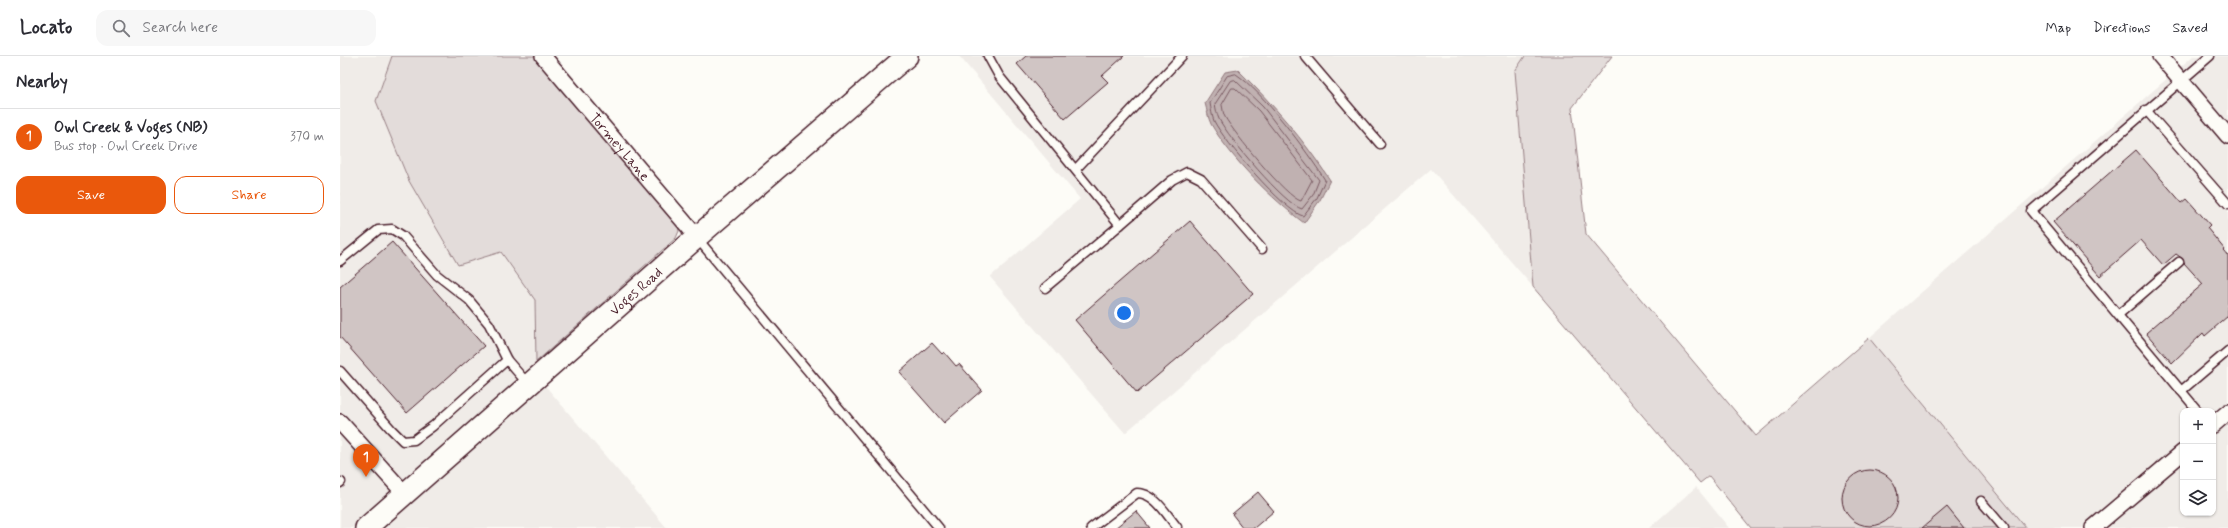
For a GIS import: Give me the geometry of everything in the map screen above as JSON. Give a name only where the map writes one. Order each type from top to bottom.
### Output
[{"type":"street","name":"Tormey Lane","points":[[543,56],[697,237]]},
{"type":"street","name":"Voges Road","points":[[366,528],[697,237],[907,56]]},
{"type":"street","points":[[2160,56],[2228,136]]},
{"type":"street","points":[[2216,422],[2228,412]]},
{"type":"street","points":[[340,422],[405,494]]},
{"type":"street","points":[[2093,528],[2180,455]]},
{"type":"lane","points":[[989,56],[999,76],[1120,225]]},
{"type":"lane","points":[[1076,169],[1182,56]]},
{"type":"lane","points":[[1305,56],[1380,144]]},
{"type":"lane","points":[[2195,408],[2031,211],[2210,56]]},
{"type":"lane","points":[[2146,110],[2228,204]]},
{"type":"lane","points":[[1045,288],[1172,180],[1187,172],[1201,179],[1262,249]]},
{"type":"lane","points":[[340,261],[378,230],[392,229],[403,236],[437,275],[469,300],[490,324],[507,360],[528,385]]},
{"type":"lane","points":[[697,237],[939,528]]},
{"type":"lane","points":[[2118,315],[2179,262]]},
{"type":"lane","points":[[2181,391],[2228,351]]},
{"type":"lane","points":[[340,371],[391,429],[403,440],[414,440],[433,426],[507,360]]},
{"type":"lane","points":[[1090,528],[1137,493],[1146,493],[1151,496],[1177,527]]},
{"type":"lane","points":[[1981,501],[2004,528]]},
{"type":"shaded area","points":[[340,56],[392,56],[376,101],[409,181],[458,265],[501,252],[535,300],[536,362],[530,368],[667,528],[340,528]]},
{"type":"shaded area","points":[[392,56],[534,56],[678,226],[679,231],[676,238],[536,362],[535,300],[501,252],[458,265],[409,181],[376,101]]},
{"type":"shaded area","points":[[959,56],[1525,56],[1515,71],[1533,287],[1431,169],[1125,433],[990,277],[1080,199]]},
{"type":"shaded area","points":[[1525,56],[1612,56],[1572,108],[1586,234],[1756,436],[1869,338],[2026,528],[1751,528],[1709,476],[1700,483],[1533,287],[1515,71]]},
{"type":"shaded area","points":[[2193,56],[2228,56],[2228,528],[2026,528],[1869,338]]},
{"type":"shaded area","points":[[1696,487],[1729,528],[1649,528]]},
{"type":"water","points":[[1238,70],[1287,123],[1310,151],[1330,180],[1320,200],[1304,223],[1253,178],[1229,151],[1210,122],[1205,103],[1225,72]]},
{"type":"building","points":[[1026,56],[1124,56],[1102,76],[1108,82],[1065,119],[1017,64]]},
{"type":"building","points":[[2136,150],[2182,203],[2187,199],[2210,225],[2207,228],[2228,256],[2228,316],[2205,336],[2203,333],[2172,363],[2146,333],[2203,284],[2184,263],[2183,259],[2176,254],[2163,265],[2141,240],[2100,276],[2053,222]]},
{"type":"building","points":[[1190,221],[1253,294],[1137,393],[1075,320]]},
{"type":"building","points":[[392,242],[484,346],[407,413],[340,337],[340,287]]},
{"type":"building","points":[[932,343],[942,354],[944,352],[956,366],[959,364],[982,390],[944,423],[899,372]]},
{"type":"building","points":[[1870,470],[1881,472],[1890,478],[1896,487],[1898,498],[1896,509],[1890,518],[1881,524],[1870,526],[1859,524],[1850,518],[1844,509],[1842,498],[1844,487],[1850,478],[1859,472]]},
{"type":"building","points":[[1258,492],[1274,511],[1254,528],[1243,528],[1232,514]]},
{"type":"building","points":[[1947,507],[1964,528],[1922,528]]},
{"type":"building","points":[[1136,511],[1150,528],[1115,528]]},
{"type":"place","name":"Owl Creek & Voges (NB)","points":[[366,477]]}]
